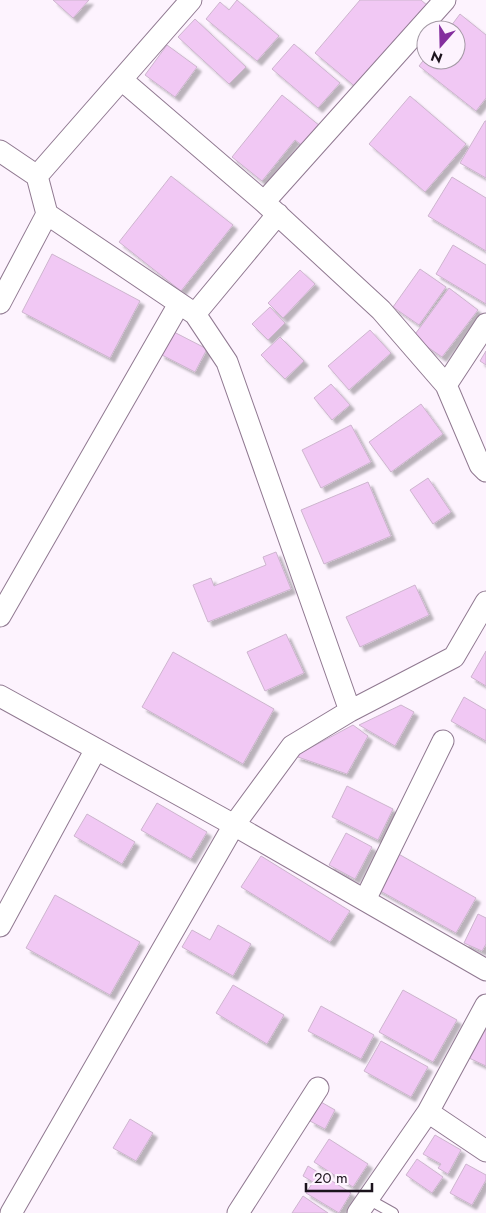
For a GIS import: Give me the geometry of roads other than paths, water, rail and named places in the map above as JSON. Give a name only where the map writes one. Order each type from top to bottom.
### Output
[{"type":"street","points":[[37,176],[191,0]]},
{"type":"street","points":[[0,616],[187,309],[445,0]]},
{"type":"street","points":[[122,80],[271,208],[380,310],[446,385],[480,465],[486,471]]},
{"type":"street","points":[[0,151],[37,176],[47,214],[187,309],[226,362],[350,711]]},
{"type":"street","points":[[0,303],[47,214]]},
{"type":"street","points":[[446,385],[486,324]]},
{"type":"street","points":[[12,1213],[234,825],[292,746],[350,711],[454,657],[486,602]]},
{"type":"street","points":[[0,696],[234,825],[486,970]]},
{"type":"street","points":[[365,900],[442,741]]},
{"type":"street","points":[[0,926],[96,749]]},
{"type":"street","points":[[363,1206],[428,1112],[486,1006]]},
{"type":"street","points":[[238,1213],[318,1088]]},
{"type":"street","points":[[428,1112],[486,1151]]},
{"type":"lane","points":[[363,1206],[394,1213]]}]
